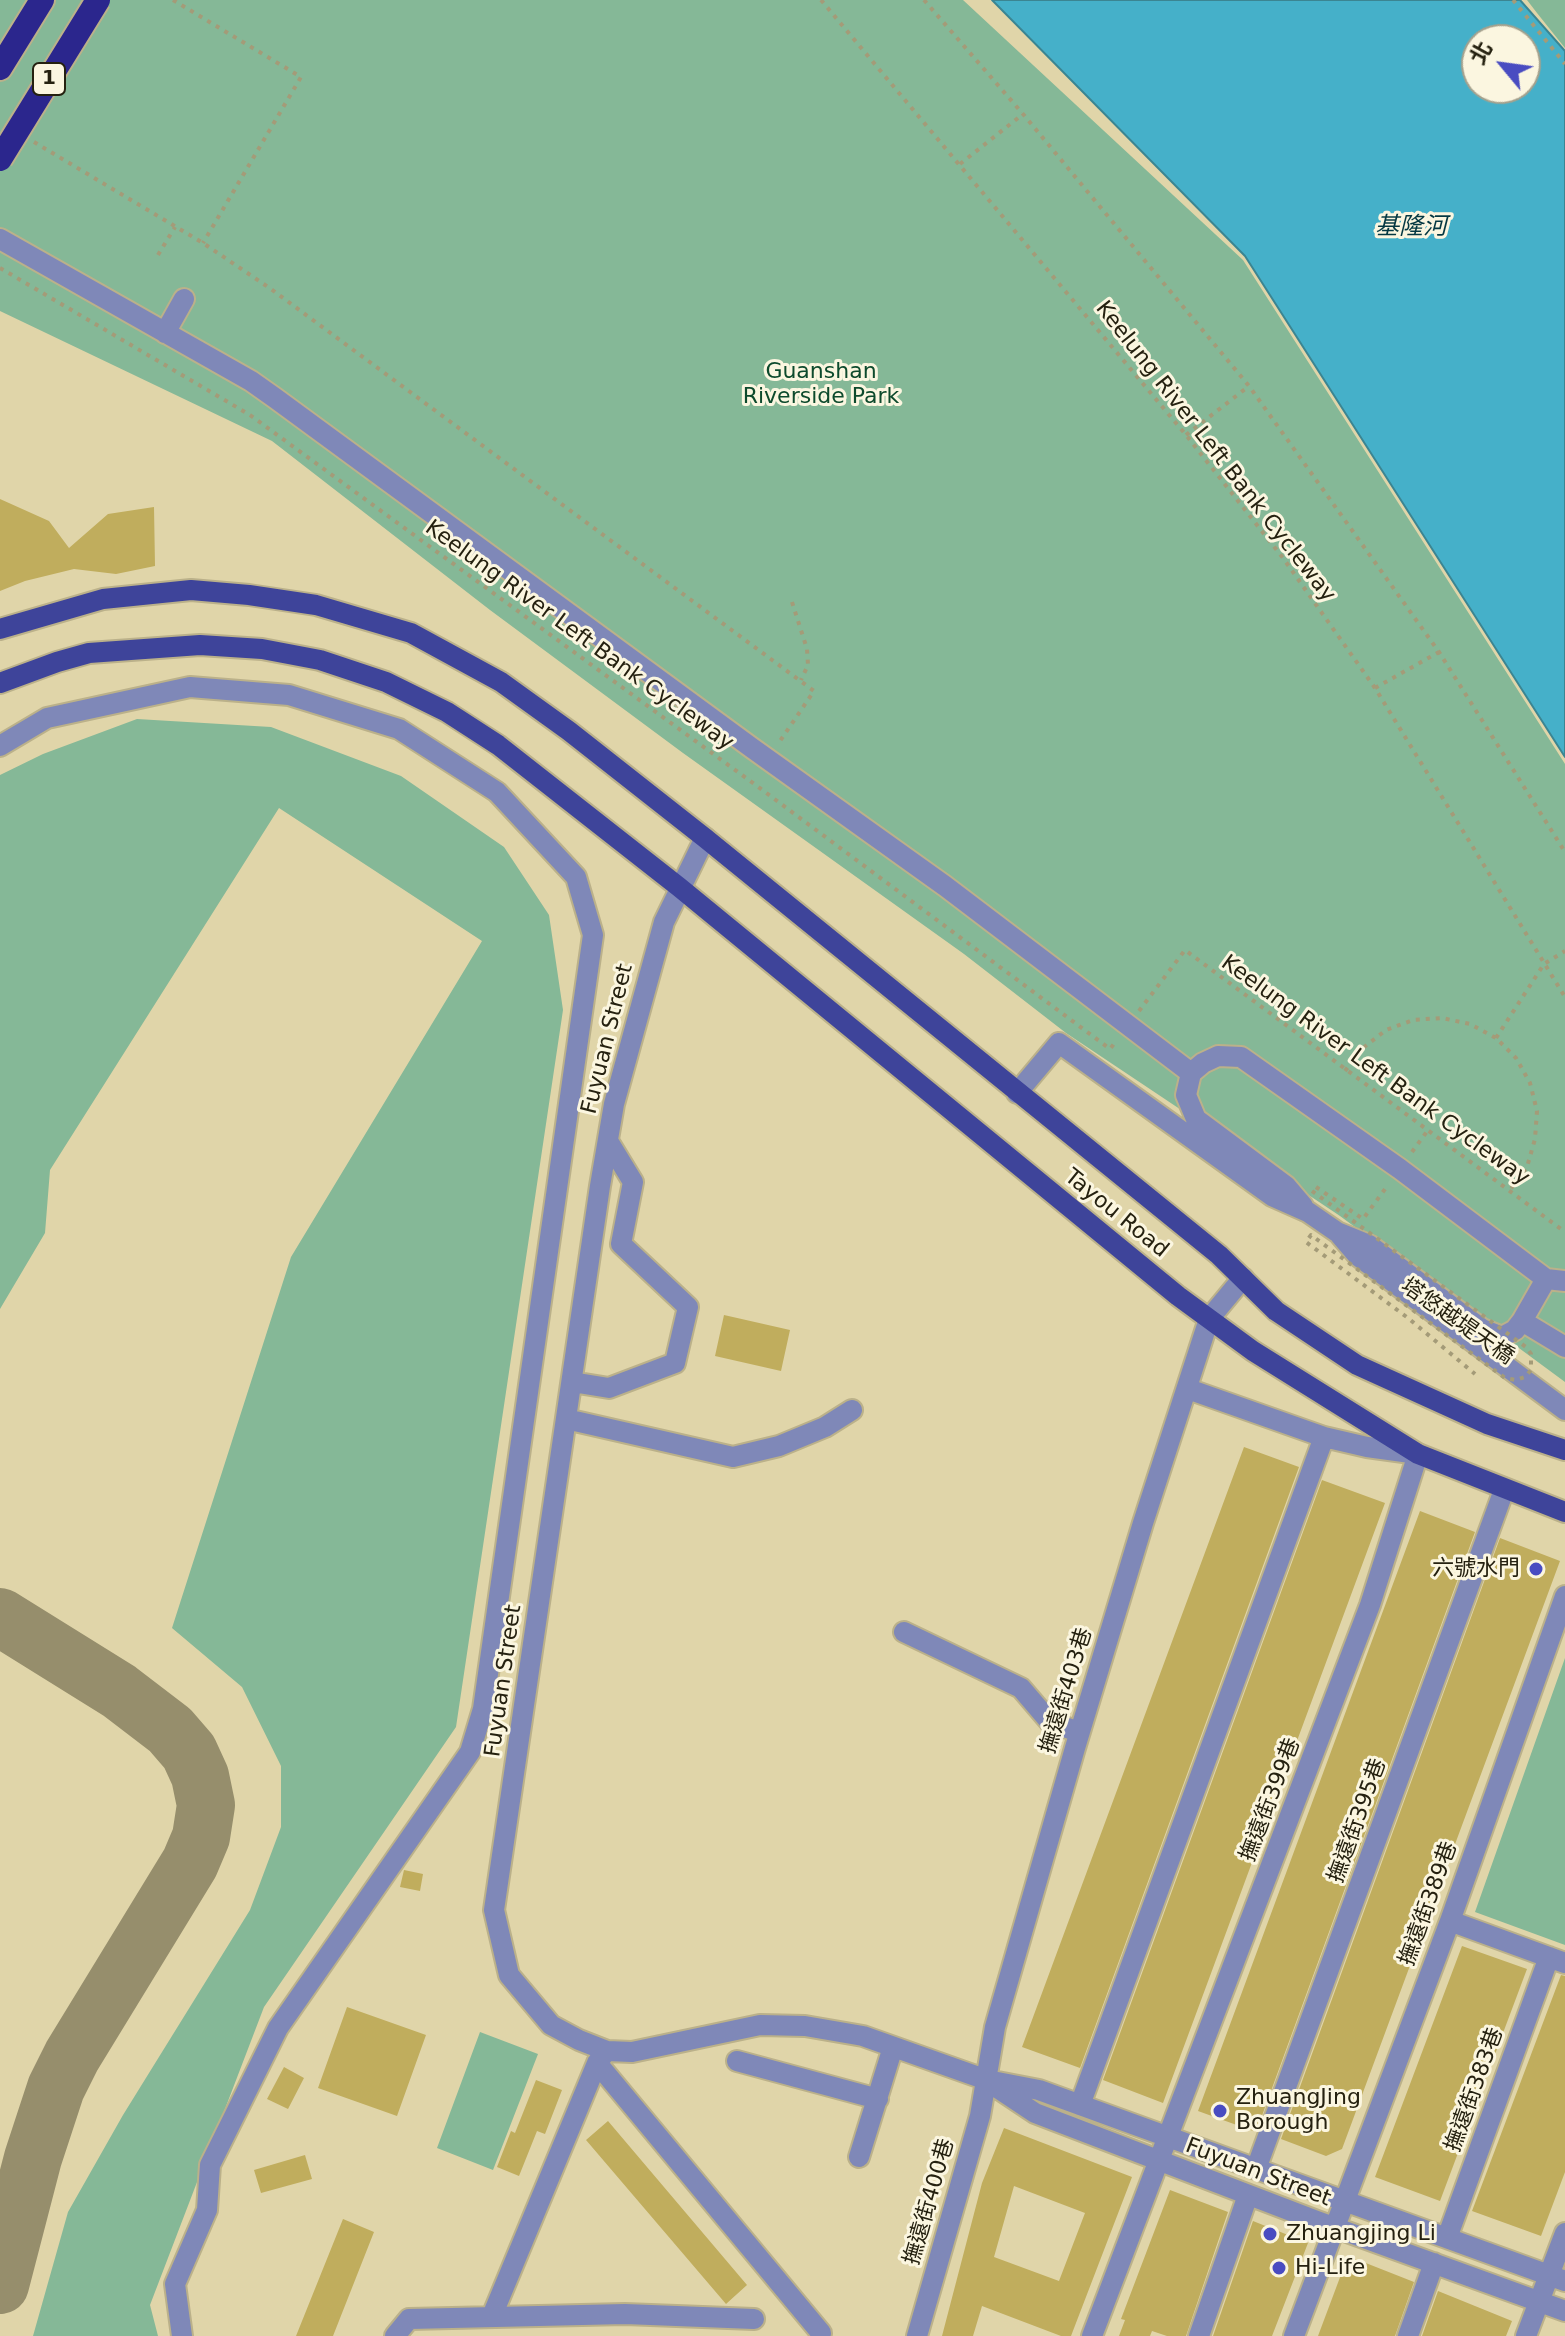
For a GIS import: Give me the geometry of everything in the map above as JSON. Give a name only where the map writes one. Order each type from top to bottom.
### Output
[{"type":"highway","name":"1","points":[[0,68],[42,0]]},
{"type":"highway","name":"1","points":[[0,159],[98,0]]},
{"type":"main road","points":[[0,629],[103,599],[191,590],[316,605],[411,633],[501,682],[705,838]]},
{"type":"main road","points":[[0,683],[89,653],[122,650],[200,645],[262,649],[320,660],[386,682],[447,712],[498,745],[679,887]]},
{"type":"main road","name":"Tayou Road","points":[[705,838],[1219,1255],[1276,1311],[1357,1365],[1487,1424],[1565,1450]]},
{"type":"main road","name":"Tayou Road","points":[[679,887],[1178,1296],[1253,1351],[1418,1454],[1565,1512]]},
{"type":"street","points":[[0,239],[251,381],[945,886],[1191,1073]]},
{"type":"street","points":[[165,333],[184,299]]},
{"type":"street","points":[[0,746],[47,718],[190,687],[289,695],[399,729],[497,792],[576,877],[593,935],[483,1709],[470,1752],[278,2028],[210,2165],[207,2210],[175,2284],[182,2336]]},
{"type":"street","name":"Fuyuan Street","points":[[705,838],[664,922],[614,1104],[494,1910],[509,1975],[551,2025],[602,2057],[760,2025],[805,2026],[863,2036],[987,2080],[1029,2087],[1557,2278]]},
{"type":"street","points":[[1017,1093],[1059,1043],[1272,1196],[1310,1201]]},
{"type":"street","points":[[1337,1232],[1369,1245],[1482,1329],[1502,1337],[1515,1330],[1556,1280],[1241,1057],[1218,1056],[1191,1073],[1186,1095],[1196,1119],[1310,1201],[1337,1232],[1358,1256],[1565,1410]]},
{"type":"street","points":[[572,1382],[609,1388],[675,1363],[688,1307],[621,1244],[633,1182],[608,1141]]},
{"type":"street","points":[[1209,1319],[1243,1278]]},
{"type":"street","name":"撫遠街403巷","points":[[987,2080],[995,2027],[1079,1732],[1209,1319]]},
{"type":"street","points":[[1522,1321],[1565,1347]]},
{"type":"street","points":[[1188,1389],[1324,1437],[1418,1454]]},
{"type":"street","points":[[566,1419],[733,1457],[779,1446],[825,1427],[852,1410]]},
{"type":"street","points":[[1080,2105],[1324,1437]]},
{"type":"street","name":"撫遠街399巷","points":[[1157,2160],[1370,1605],[1418,1454]]},
{"type":"street","name":"撫遠街395巷","points":[[1256,2169],[1504,1490]]},
{"type":"street","name":"撫遠街389巷","points":[[1294,2336],[1450,1921],[1565,1596]]},
{"type":"street","points":[[904,1632],[1021,1688],[1050,1722],[1079,1732]]},
{"type":"street","points":[[1450,1921],[1557,1960]]},
{"type":"street","name":"撫遠街383巷","points":[[1447,2238],[1557,1960]]},
{"type":"street","points":[[859,2157],[893,2047]]},
{"type":"street","points":[[492,2316],[602,2057],[821,2333]]},
{"type":"street","points":[[737,2061],[878,2099]]},
{"type":"street","name":"Fuyuan Street","points":[[987,2080],[1022,2107],[1035,2113],[1333,2227],[1565,2311]]},
{"type":"street","name":"撫遠街400巷","points":[[917,2336],[987,2080]]},
{"type":"street","points":[[1092,2336],[1157,2160]]},
{"type":"street","points":[[1199,2336],[1248,2195]]},
{"type":"street","points":[[1526,2336],[1538,2302],[1557,2278],[1565,2233]]},
{"type":"street","points":[[1408,2336],[1434,2263]]},
{"type":"street","points":[[395,2336],[409,2319],[625,2314],[754,2319]]},
{"type":"path","points":[[173,0],[301,77],[203,243]]},
{"type":"path","name":"Keelung River Left Bank Cycleway","points":[[821,0],[1186,435],[1283,558],[1375,688],[1565,997]]},
{"type":"path","points":[[924,0],[1249,386],[1439,652],[1565,852]]},
{"type":"path","points":[[1513,0],[1565,64]]},
{"type":"path","points":[[960,164],[1023,114]]},
{"type":"path","points":[[24,137],[203,243],[271,289],[801,680],[814,691],[780,741],[792,750]]},
{"type":"path","points":[[158,255],[175,227]]},
{"type":"path","name":"Keelung River Left Bank Cycleway","points":[[0,268],[250,415],[732,767],[1110,1049],[1118,1038]]},
{"type":"path","points":[[1186,435],[1249,386]]},
{"type":"path","points":[[792,602],[807,649],[808,665],[801,680]]},
{"type":"path","points":[[1375,688],[1439,652]]},
{"type":"path","name":"Keelung River Left Bank Cycleway","points":[[1141,1008],[1185,950],[1565,1232]]},
{"type":"path","points":[[1496,1038],[1544,964],[1565,951]]},
{"type":"path","points":[[1345,1071],[1363,1048],[1386,1030],[1413,1020],[1442,1018],[1470,1024],[1496,1038],[1516,1058],[1530,1083],[1537,1111],[1535,1139],[1527,1167],[1510,1191]]},
{"type":"path","points":[[1310,1201],[1316,1186],[1363,1219],[1428,1130]]},
{"type":"path","name":"塔悠越堤天橋","points":[[1310,1201],[1526,1347],[1531,1354],[1531,1370],[1525,1377],[1516,1380],[1505,1378],[1311,1235],[1306,1242],[1408,1318],[1475,1374]]},
{"type":"path","points":[[1488,1378],[1494,1371]]},
{"type":"green space","name":"Guanshan Riverside Park","points":[[0,0],[963,0],[1243,260],[1565,764],[1565,1382],[1340,1216],[1066,1033],[964,954],[490,610],[272,441],[0,311]]},
{"type":"green space","points":[[1527,0],[1565,0],[1565,48],[1537,13]]},
{"type":"green space","points":[[137,719],[271,727],[401,776],[504,847],[549,915],[563,1010],[456,1727],[264,2007],[150,2305],[158,2336],[33,2336],[68,2212],[123,2115],[250,1910],[281,1827],[281,1766],[242,1687],[172,1628],[291,1257],[482,941],[279,808],[50,1170],[45,1233],[0,1309],[0,775],[43,754]]},
{"type":"green space","points":[[1565,1658],[1565,1945],[1475,1912]]},
{"type":"green space","points":[[480,2032],[538,2054],[493,2170],[437,2148]]},
{"type":"water","name":"基隆河","points":[[992,0],[1520,0],[1565,51],[1565,757],[1245,256]]},
{"type":"building","points":[[0,499],[49,521],[69,548],[108,514],[154,507],[155,566],[116,574],[74,569],[25,581],[0,591]]},
{"type":"building","points":[[724,1315],[790,1330],[781,1371],[715,1356]]},
{"type":"building","points":[[1244,1447],[1299,1467],[1080,2068],[1022,2047]]},
{"type":"building","points":[[1322,1480],[1385,1503],[1163,2103],[1103,2080]]},
{"type":"building","points":[[1420,1511],[1475,1532],[1256,2132],[1198,2111]]},
{"type":"building","points":[[1500,1538],[1560,1561],[1342,2149],[1326,2156],[1281,2139]]},
{"type":"building","points":[[404,1870],[423,1874],[420,1891],[400,1887]]},
{"type":"building","points":[[1462,1946],[1527,1969],[1440,2201],[1375,2177]]},
{"type":"building","points":[[1561,1975],[1565,1976],[1565,2172],[1541,2236],[1472,2211]]},
{"type":"building","points":[[347,2007],[426,2035],[397,2116],[318,2088]]},
{"type":"building","points":[[284,2067],[304,2078],[288,2109],[267,2099]]},
{"type":"building","points":[[536,2080],[562,2090],[545,2134],[537,2131],[519,2176],[497,2167],[511,2131],[515,2133]]},
{"type":"building","points":[[608,2121],[747,2285],[726,2304],[586,2140]]},
{"type":"building","points":[[1004,2128],[1132,2177],[1071,2336],[1061,2336],[982,2306],[973,2336],[942,2336],[982,2183]],"holes":[[[1014,2186],[1085,2213],[1059,2281],[994,2257]]]},
{"type":"building","points":[[305,2155],[312,2179],[261,2193],[254,2170]]},
{"type":"building","points":[[1170,2190],[1228,2212],[1186,2336],[1167,2336],[1152,2331],[1150,2336],[1119,2336],[1125,2320],[1121,2319]]},
{"type":"building","points":[[343,2219],[374,2232],[333,2336],[296,2336]]},
{"type":"building","points":[[1253,2221],[1308,2243],[1272,2336],[1213,2336]]},
{"type":"building","points":[[1348,2256],[1414,2282],[1395,2336],[1318,2336]]},
{"type":"building","points":[[1438,2291],[1512,2321],[1506,2336],[1422,2336]]},
{"type":"taxiway","points":[[0,1617],[119,1691],[170,1730],[189,1752],[200,1776],[206,1805],[201,1837],[190,1863],[72,2056],[56,2088],[33,2158],[0,2285]]},
{"type":"place","name":"六號水門","points":[[1536,1569]]},
{"type":"place","name":"ZhuangJing Borough","points":[[1220,2111]]},
{"type":"place","name":"Zhuangjing Li","points":[[1270,2234]]},
{"type":"place","name":"Hi-Life","points":[[1279,2268]]}]
